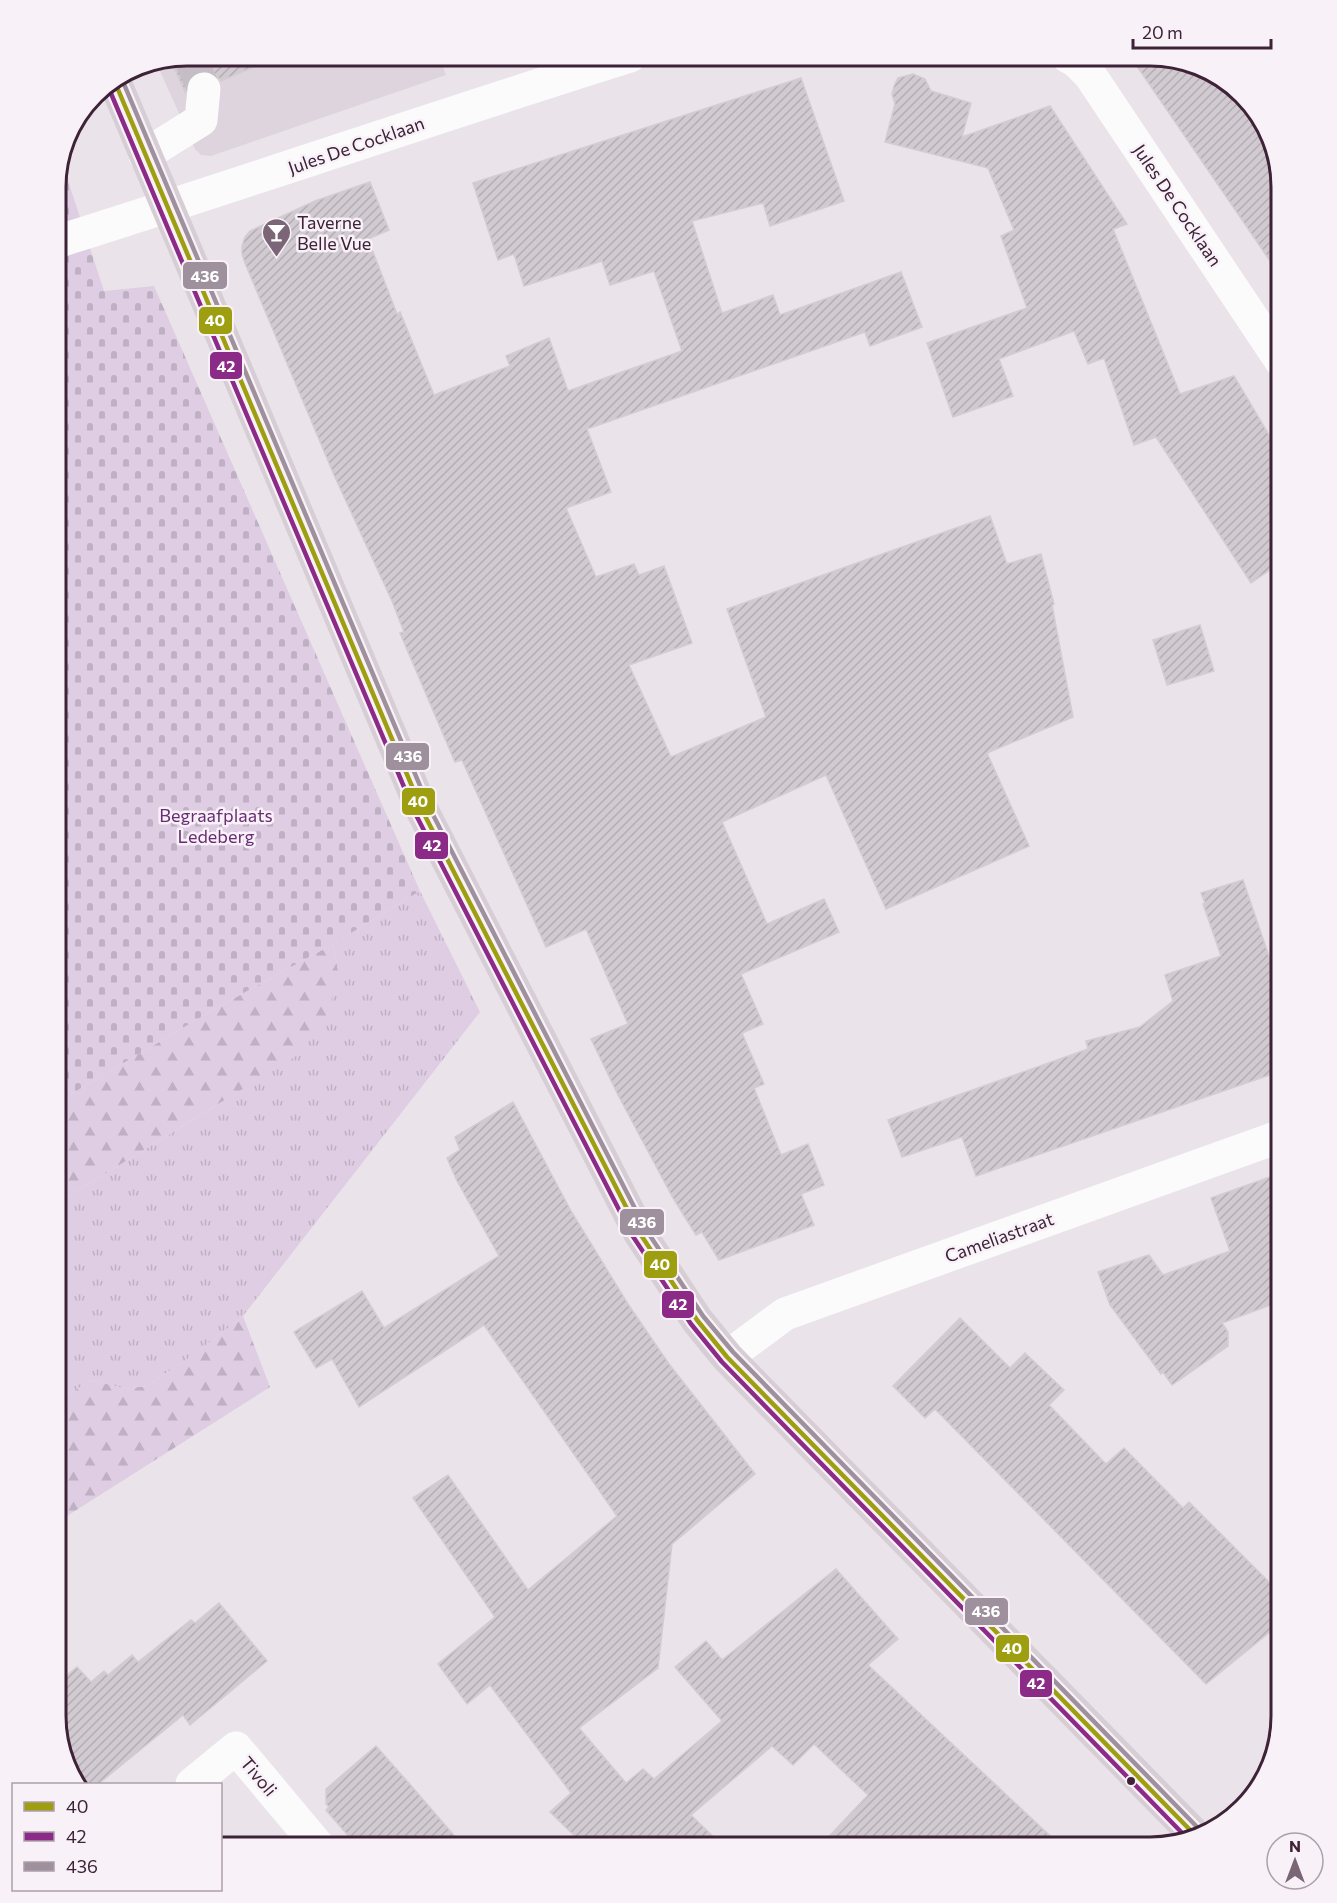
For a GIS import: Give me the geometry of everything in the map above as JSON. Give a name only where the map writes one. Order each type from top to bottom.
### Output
[{"type":"main road","points":[[117,88],[422,810],[639,1232],[697,1320],[727,1357],[1190,1830]]},
{"type":"street","name":"Jules De Cocklaan","points":[[66,239],[167,207],[540,69],[561,66]]},
{"type":"street","name":"Jules De Cocklaan","points":[[1079,66],[1090,75],[1271,346]]},
{"type":"street","points":[[145,155],[201,120],[204,89]]},
{"type":"street","name":"Cameliastraat","points":[[727,1357],[785,1314],[1271,1140]]},
{"type":"street","name":"Tivoli","points":[[194,1783],[236,1749],[311,1837]]},
{"type":"shaded area","points":[[186,66],[443,66],[446,75],[211,156],[201,155],[195,149],[159,69]]},
{"type":"green space","name":"Begraafplaats Ledeberg","points":[[66,176],[104,291],[154,286],[420,891],[333,944],[218,1007],[66,1097]]},
{"type":"green space","points":[[420,891],[480,1012],[243,1316],[192,1356],[147,1386],[125,1389],[92,1380],[66,1396],[66,1198],[225,1100],[338,971],[333,944]]},
{"type":"green space","points":[[333,944],[338,971],[329,1011],[301,1053],[66,1198],[66,1097],[218,1007]]},
{"type":"green space","points":[[243,1316],[270,1387],[66,1517],[66,1396],[92,1380],[125,1389],[147,1386],[192,1356]]},
{"type":"building","points":[[256,66],[221,81],[214,73],[205,70],[197,72],[188,79],[185,92],[174,67]]},
{"type":"building","points":[[1137,66],[1174,68],[1204,78],[1236,101],[1255,126],[1267,155],[1270,171],[1271,262]]},
{"type":"building","points":[[913,74],[925,79],[931,91],[971,103],[962,137],[1050,106],[1127,224],[1113,229],[1180,394],[1234,376],[1269,435],[1271,434],[1271,569],[1251,583],[1156,437],[1134,445],[1104,358],[1088,364],[1074,331],[999,359],[1013,396],[953,417],[927,343],[1027,308],[1001,236],[1014,230],[988,168],[885,142],[895,104],[892,94],[898,78]]},
{"type":"building","points":[[801,78],[844,201],[770,226],[763,203],[692,221],[722,313],[773,295],[780,315],[901,272],[922,327],[870,346],[865,332],[587,429],[611,492],[566,508],[596,577],[634,564],[639,575],[664,566],[692,643],[629,665],[671,757],[766,717],[727,609],[990,516],[1007,564],[1041,554],[1054,604],[1052,605],[1073,717],[987,753],[1029,846],[886,909],[826,775],[722,822],[767,924],[824,899],[839,932],[741,974],[763,1024],[742,1033],[764,1084],[754,1088],[781,1155],[808,1144],[824,1185],[801,1194],[814,1225],[719,1260],[702,1232],[696,1235],[673,1198],[591,1039],[628,1024],[586,929],[546,947],[462,760],[455,762],[400,633],[404,632],[392,601],[334,475],[245,263],[242,246],[250,231],[315,201],[370,182],[389,230],[368,239],[397,314],[400,312],[434,395],[510,366],[506,356],[549,338],[568,391],[682,351],[654,271],[610,285],[602,261],[524,286],[514,254],[498,260],[473,183]]},
{"type":"building","points":[[1200,625],[1214,671],[1167,685],[1153,640]]},
{"type":"building","points":[[1243,880],[1271,962],[1271,1074],[976,1176],[962,1137],[902,1157],[888,1120],[1088,1049],[1086,1041],[1140,1027],[1173,1001],[1165,975],[1221,956],[1201,893]]},
{"type":"building","points":[[513,1102],[571,1211],[628,1304],[669,1364],[755,1474],[672,1544],[658,1668],[579,1728],[626,1783],[643,1769],[654,1779],[722,1721],[675,1667],[706,1641],[722,1660],[836,1569],[898,1639],[868,1665],[1051,1837],[828,1837],[868,1795],[814,1744],[793,1765],[772,1746],[691,1815],[714,1837],[576,1837],[550,1812],[571,1793],[490,1685],[467,1704],[438,1664],[495,1617],[413,1498],[448,1475],[528,1590],[617,1516],[484,1325],[359,1407],[332,1359],[316,1368],[294,1332],[362,1291],[384,1328],[499,1256],[457,1181],[447,1158],[460,1150],[455,1137]]},
{"type":"building","points":[[1271,1177],[1271,1305],[1222,1323],[1228,1332],[1228,1346],[1172,1385],[1163,1372],[1161,1374],[1110,1305],[1098,1272],[1149,1255],[1163,1275],[1230,1251],[1211,1198]]},
{"type":"building","points":[[960,1318],[1010,1368],[1025,1353],[1064,1390],[1049,1405],[1106,1464],[1124,1448],[1183,1508],[1189,1502],[1271,1584],[1271,1631],[1206,1684],[935,1409],[925,1418],[893,1386]]},
{"type":"building","points":[[219,1603],[267,1661],[190,1725],[183,1715],[99,1783],[86,1783],[70,1748],[66,1717],[66,1676],[77,1667],[91,1682],[104,1671],[108,1675],[132,1655],[138,1662],[191,1620],[195,1623]]},
{"type":"building","points":[[376,1746],[455,1837],[349,1837],[326,1810],[329,1807],[326,1804],[326,1789]]},
{"type":"tunnel","points":[[194,66],[204,89]]},
{"type":"transit line","name":"436","points":[[124,84],[429,807],[645,1228],[703,1316],[733,1352],[1198,1828]]},
{"type":"transit line","name":"40","points":[[117,88],[422,810],[639,1232],[697,1320],[727,1357],[1190,1830]]},
{"type":"transit line","name":"42","points":[[111,93],[415,813],[632,1235],[691,1324],[722,1362],[1182,1833]]},
{"type":"place","name":"Taverne Belle Vue","points":[[276,258]]}]
